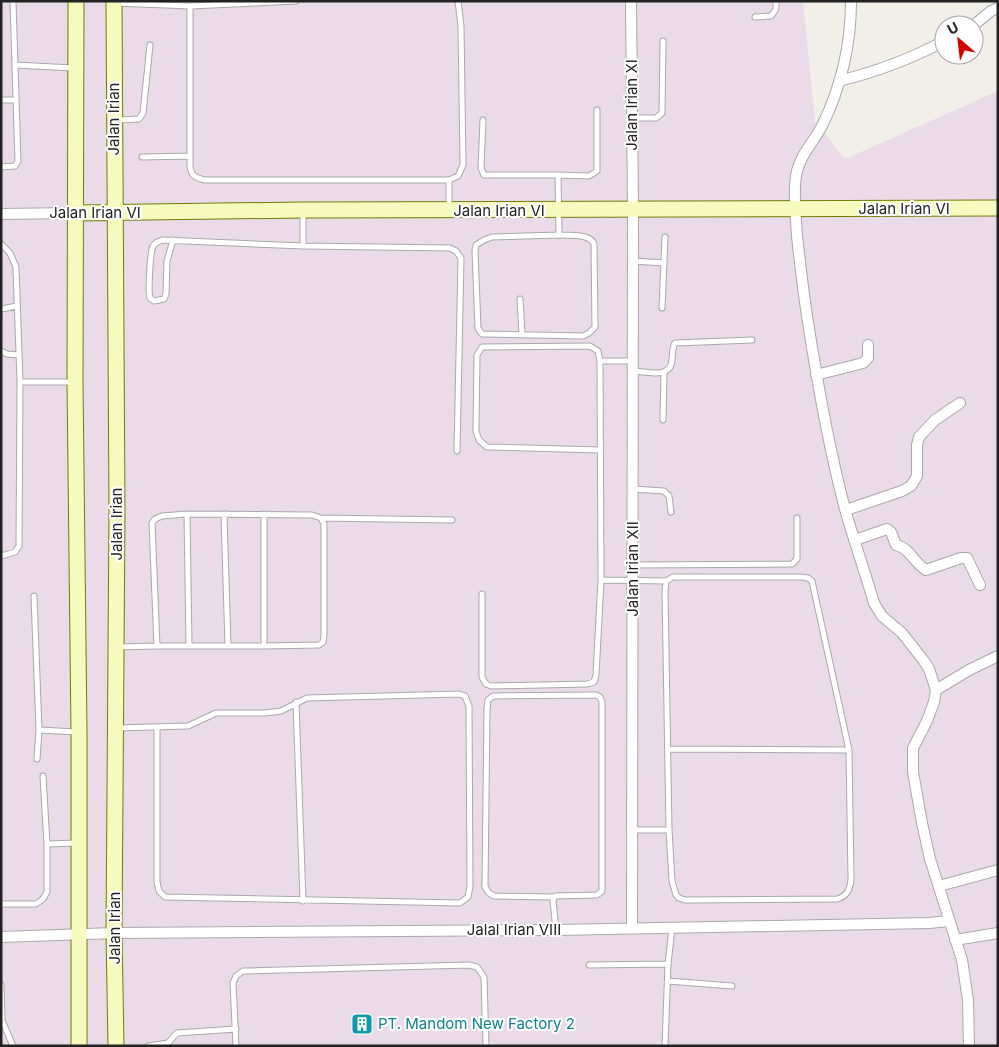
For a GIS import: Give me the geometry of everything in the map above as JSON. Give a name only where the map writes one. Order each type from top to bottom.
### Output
[{"type":"street","points":[[76,1],[75,382],[79,732],[79,1046]]},
{"type":"street","name":"Jalan Irian XI","points":[[631,1],[633,209]]},
{"type":"street","points":[[851,1],[848,49],[839,81],[821,128],[806,150],[798,169],[795,210],[801,280],[824,420],[846,510],[877,608],[882,616],[902,633],[924,661],[929,669],[936,690],[934,702],[913,748],[912,761],[922,823],[965,974],[969,1008],[969,1046]]},
{"type":"street","name":"Jalan Irian","points":[[114,2],[116,647],[114,933],[116,1046]]},
{"type":"street","points":[[984,16],[991,10],[998,8]]},
{"type":"street","points":[[839,81],[898,62],[934,46]]},
{"type":"street","name":"Jalan Irian VI","points":[[1,214],[115,214],[303,210],[998,208]]},
{"type":"street","name":"Jalan Irian XII","points":[[632,928],[633,209]]},
{"type":"street","points":[[816,375],[860,364],[868,358],[868,345]]},
{"type":"street","points":[[846,510],[902,491],[911,486],[917,476],[917,445],[919,437],[935,420],[960,403]]},
{"type":"street","points":[[855,540],[887,529],[896,545],[902,546],[926,570],[961,558],[967,558],[980,585]]},
{"type":"street","points":[[936,690],[969,670],[998,656]]},
{"type":"street","points":[[939,886],[998,870]]},
{"type":"street","name":"Jalal Irian VIII","points":[[1,936],[114,933],[556,930],[929,923],[949,921]]},
{"type":"street","points":[[955,940],[998,933]]},
{"type":"lane","points":[[1,167],[12,167],[18,161],[14,1]]},
{"type":"lane","points":[[114,2],[190,6],[296,1]]},
{"type":"lane","points":[[190,6],[190,156],[192,174],[197,179],[450,180],[458,176],[464,165],[461,26],[458,1]]},
{"type":"lane","points":[[755,17],[771,16],[776,9],[776,1]]},
{"type":"lane","points":[[632,118],[656,118],[662,113],[663,41]]},
{"type":"lane","points":[[114,120],[139,119],[143,113],[150,45]]},
{"type":"lane","points":[[15,65],[76,69]]},
{"type":"lane","points":[[1,100],[16,100]]},
{"type":"lane","points":[[483,120],[481,168],[484,175],[589,176],[596,171],[597,110]]},
{"type":"lane","points":[[142,157],[190,156]]},
{"type":"lane","points":[[558,175],[559,235]]},
{"type":"lane","points":[[449,211],[450,180]]},
{"type":"lane","points":[[303,210],[303,246]]},
{"type":"lane","points":[[559,235],[589,237],[594,242],[595,325],[589,333],[583,336],[486,335],[479,331],[476,245],[492,237],[559,235]]},
{"type":"lane","points":[[662,308],[665,237]]},
{"type":"lane","points":[[173,240],[167,261],[166,294],[164,299],[154,301],[148,294],[152,248],[163,240],[173,240],[303,246],[450,248],[456,251],[461,258],[457,451]]},
{"type":"lane","points":[[1,244],[10,252],[16,267],[20,382],[19,546],[14,552],[1,556]]},
{"type":"lane","points":[[632,261],[664,263]]},
{"type":"lane","points":[[520,299],[522,334]]},
{"type":"lane","points":[[1,309],[17,306]]},
{"type":"lane","points":[[600,360],[664,372],[672,366],[673,346],[675,343],[752,340]]},
{"type":"lane","points":[[482,594],[482,677],[486,684],[491,686],[587,684],[594,682],[596,675],[601,580],[600,360],[598,351],[590,346],[483,346],[480,348],[477,355],[476,431],[479,440],[487,447],[599,450]]},
{"type":"lane","points":[[1,351],[19,356]]},
{"type":"lane","points":[[663,420],[664,372]]},
{"type":"lane","points":[[20,382],[75,382]]},
{"type":"lane","points":[[633,489],[664,491],[668,494],[671,512]]},
{"type":"lane","points":[[157,646],[152,523],[155,519],[162,516],[187,514],[264,514],[312,515],[321,518],[452,520]]},
{"type":"lane","points":[[187,514],[189,646]]},
{"type":"lane","points":[[224,514],[228,646]]},
{"type":"lane","points":[[264,514],[264,646]]},
{"type":"lane","points":[[116,647],[319,645],[323,642],[324,635],[324,522],[321,518]]},
{"type":"lane","points":[[632,565],[794,564],[797,557],[796,518]]},
{"type":"lane","points":[[601,580],[666,581],[673,577],[802,577],[810,579],[814,586],[849,750],[851,879],[849,891],[843,897],[836,899],[679,898],[674,891],[669,830],[666,581]]},
{"type":"lane","points":[[34,596],[38,730],[37,759]]},
{"type":"lane","points":[[115,728],[188,726],[216,713],[265,713],[281,711],[307,698],[459,694],[465,696],[469,706],[470,886],[468,897],[460,903],[165,897],[161,893],[157,882],[157,727]]},
{"type":"lane","points":[[596,695],[600,697],[602,702],[602,890],[597,895],[554,897],[494,896],[485,887],[486,709],[488,700],[494,696],[596,695]]},
{"type":"lane","points":[[296,702],[303,901]]},
{"type":"lane","points":[[38,730],[79,732]]},
{"type":"lane","points":[[668,749],[849,750]]},
{"type":"lane","points":[[1,904],[36,904],[43,899],[46,892],[43,776]]},
{"type":"lane","points":[[632,830],[669,830]]},
{"type":"lane","points":[[46,844],[79,843]]},
{"type":"lane","points":[[554,897],[556,930]]},
{"type":"lane","points":[[665,1046],[668,964],[672,928]]},
{"type":"lane","points":[[589,965],[668,964]]},
{"type":"lane","points":[[235,1046],[236,1029],[233,983],[236,976],[243,971],[473,966],[479,969],[484,977],[486,1046]]},
{"type":"lane","points":[[668,981],[732,986]]},
{"type":"lane","points":[[1,985],[2,1018],[13,1046]]},
{"type":"lane","points":[[148,1046],[170,1044],[177,1032],[236,1029]]},
{"type":"shaded area","points":[[1,1],[803,1],[815,122],[845,159],[998,91],[998,1046],[1,1046]]},
{"type":"place","name":"PT. Mandom New Factory 2","points":[[362,1024]]}]
